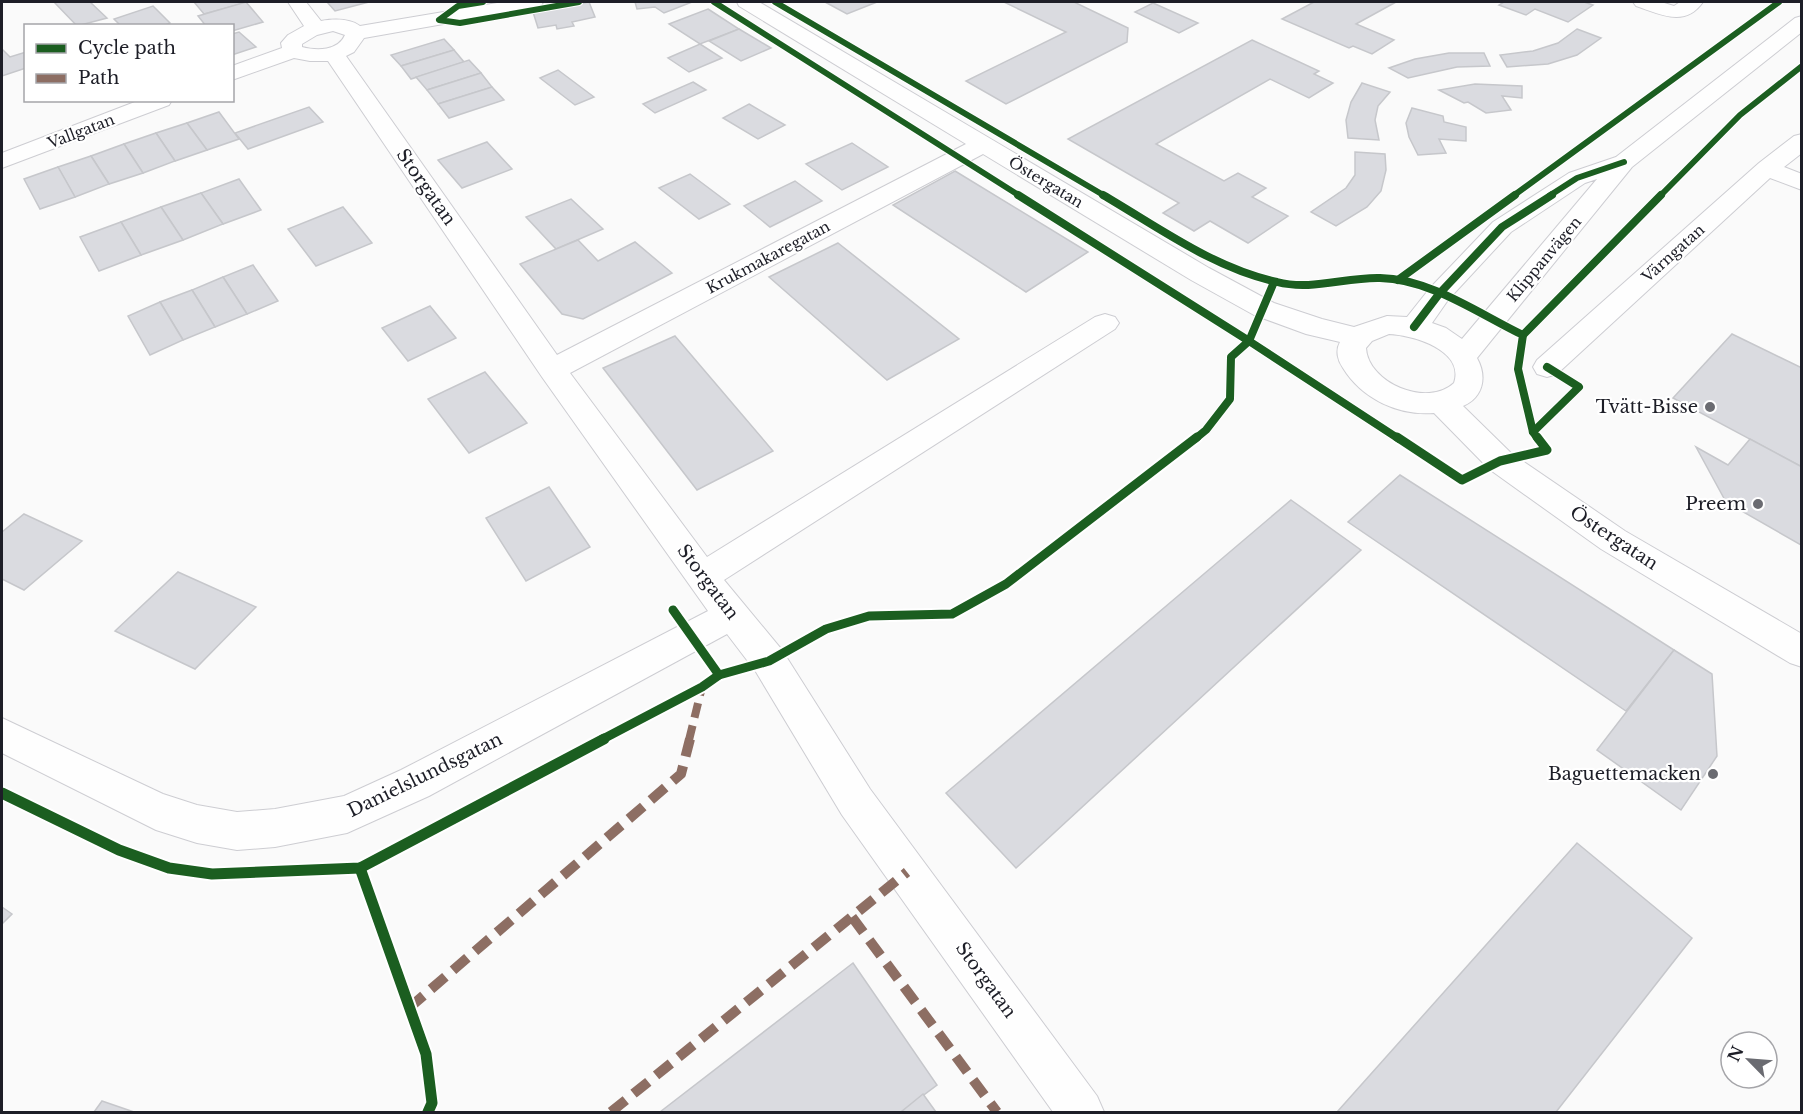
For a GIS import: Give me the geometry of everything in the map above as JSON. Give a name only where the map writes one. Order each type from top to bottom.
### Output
[{"type":"street","name":"Storgatan","points":[[297,2],[335,38],[552,370],[732,615],[769,661],[856,801],[1081,1113]]},
{"type":"street","points":[[293,51],[291,43],[300,34],[335,38],[534,2]]},
{"type":"street","name":"Östergatan","points":[[746,2],[1200,274],[1264,309],[1316,327],[1358,337]]},
{"type":"street","points":[[1643,2],[1676,13],[1693,2]]},
{"type":"street","name":"Klippanvägen","points":[[1463,356],[1624,162],[1802,22]]},
{"type":"street","points":[[234,73],[293,51],[303,56],[335,38]]},
{"type":"street","name":"Vallgatan","points":[[2,160],[156,102]]},
{"type":"street","name":"Värngatan","points":[[1547,367],[1767,168],[1802,141]]},
{"type":"street","name":"Krukmakaregatan","points":[[552,370],[984,144]]},
{"type":"street","name":"Klippanvägen","points":[[1414,327],[1439,294],[1502,227],[1577,178],[1624,162]]},
{"type":"street","points":[[1767,168],[1802,183]]},
{"type":"street","points":[[703,576],[1105,322]]},
{"type":"street","points":[[1387,325],[1414,327],[1436,335],[1463,356],[1470,370],[1468,384],[1459,396],[1442,403],[1407,402],[1374,387],[1358,373],[1351,350],[1358,337],[1365,331],[1387,325]]},
{"type":"street","name":"Östergatan","points":[[1442,403],[1500,461],[1612,540],[1802,652]]},
{"type":"street","name":"Danielslundsgatan","points":[[2,735],[156,811],[197,824],[237,831],[275,828],[347,814],[415,783],[732,615]]},
{"type":"building","points":[[54,2],[90,2],[107,18],[84,24],[75,24]]},
{"type":"building","points":[[194,2],[248,2],[204,14]]},
{"type":"building","points":[[246,2],[263,22],[234,30],[234,24],[204,24],[198,16]]},
{"type":"building","points":[[327,2],[369,2],[335,11]]},
{"type":"building","points":[[589,2],[595,17],[572,22],[574,26],[557,29],[556,25],[538,28],[533,12]]},
{"type":"building","points":[[635,2],[692,2],[664,13],[655,7],[637,9]]},
{"type":"building","points":[[825,2],[877,2],[847,14]]},
{"type":"building","points":[[1004,2],[1074,2],[1128,28],[1127,42],[1006,104],[966,81],[1066,32]]},
{"type":"building","points":[[1314,2],[1396,2],[1356,24],[1394,40],[1372,54],[1353,46],[1349,48],[1282,19]]},
{"type":"building","points":[[1504,2],[1584,2],[1593,5],[1568,22],[1535,9],[1526,15],[1499,5]]},
{"type":"building","points":[[1153,3],[1198,23],[1179,33],[1135,12]]},
{"type":"building","points":[[153,6],[170,23],[119,24],[114,19]]},
{"type":"building","points":[[708,9],[739,29],[700,44],[669,24]]},
{"type":"building","points":[[739,29],[771,48],[741,61],[709,41]]},
{"type":"building","points":[[1577,29],[1601,38],[1577,55],[1548,64],[1507,67],[1500,55],[1533,51],[1558,43]]},
{"type":"building","points":[[239,32],[256,47],[234,54],[234,33]]},
{"type":"building","points":[[444,39],[454,50],[401,66],[391,55]]},
{"type":"building","points":[[1252,40],[1319,71],[1314,74],[1333,83],[1309,98],[1270,79],[1156,144],[1224,181],[1238,173],[1266,188],[1252,197],[1288,216],[1248,243],[1210,221],[1194,231],[1163,213],[1179,203],[1068,139]]},
{"type":"building","points":[[700,44],[722,58],[689,72],[668,58]]},
{"type":"building","points":[[2,49],[10,57],[24,53],[24,69],[2,76]]},
{"type":"building","points":[[454,50],[464,62],[411,79],[401,66]]},
{"type":"building","points":[[1449,53],[1484,53],[1490,66],[1457,67],[1408,78],[1389,68],[1415,59]]},
{"type":"building","points":[[469,60],[481,73],[427,90],[416,77]]},
{"type":"building","points":[[558,70],[594,97],[575,105],[540,78]]},
{"type":"building","points":[[481,73],[492,87],[438,104],[427,90]]},
{"type":"building","points":[[693,82],[706,90],[655,113],[643,104]]},
{"type":"building","points":[[1362,83],[1390,92],[1378,106],[1375,120],[1379,140],[1348,138],[1346,120],[1351,102]]},
{"type":"building","points":[[1475,84],[1522,86],[1522,98],[1502,96],[1511,110],[1486,113],[1468,102],[1464,103],[1439,90]]},
{"type":"building","points":[[492,87],[504,100],[449,118],[438,104]]},
{"type":"building","points":[[749,104],[785,125],[758,139],[723,118]]},
{"type":"building","points":[[309,107],[323,122],[248,149],[235,133]]},
{"type":"building","points":[[1412,108],[1443,116],[1444,122],[1466,127],[1466,141],[1439,139],[1446,153],[1418,155],[1409,137],[1406,123]]},
{"type":"building","points":[[219,112],[239,139],[207,150],[187,123]]},
{"type":"building","points":[[187,123],[207,150],[175,161],[156,133]]},
{"type":"building","points":[[156,133],[175,161],[143,173],[124,144]]},
{"type":"building","points":[[487,142],[512,169],[462,188],[438,160]]},
{"type":"building","points":[[852,143],[888,167],[842,190],[806,164]]},
{"type":"building","points":[[124,144],[143,173],[109,184],[91,156]]},
{"type":"building","points":[[1355,152],[1385,154],[1386,170],[1381,191],[1367,207],[1336,226],[1311,212],[1346,188],[1355,175]]},
{"type":"building","points":[[91,156],[109,184],[75,197],[58,167]]},
{"type":"building","points":[[58,167],[75,197],[40,209],[24,179]]},
{"type":"building","points":[[955,171],[1088,252],[1026,292],[893,205]]},
{"type":"building","points":[[690,174],[730,204],[699,219],[659,188]]},
{"type":"building","points":[[239,179],[261,210],[223,224],[201,193]]},
{"type":"building","points":[[795,181],[822,201],[770,227],[744,206]]},
{"type":"building","points":[[201,193],[223,224],[183,240],[161,207]]},
{"type":"building","points":[[571,199],[603,229],[556,249],[526,217]]},
{"type":"building","points":[[161,207],[183,240],[141,255],[121,222]]},
{"type":"building","points":[[343,207],[372,243],[316,266],[288,229]]},
{"type":"building","points":[[121,222],[141,255],[99,271],[80,237]]},
{"type":"building","points":[[578,240],[598,261],[635,242],[672,273],[583,319],[562,314],[520,264]]},
{"type":"building","points":[[838,243],[959,339],[887,380],[769,277]]},
{"type":"building","points":[[253,265],[278,301],[247,314],[223,277]]},
{"type":"building","points":[[223,277],[247,314],[215,327],[192,290]]},
{"type":"building","points":[[192,290],[215,327],[183,340],[160,302]]},
{"type":"building","points":[[160,302],[183,340],[150,355],[128,316]]},
{"type":"building","points":[[430,306],[456,338],[408,361],[382,328]]},
{"type":"building","points":[[1732,334],[1802,368],[1802,467],[1673,398]]},
{"type":"building","points":[[675,336],[773,451],[697,490],[603,368]]},
{"type":"building","points":[[485,372],[527,423],[469,453],[428,399]]},
{"type":"building","points":[[1750,439],[1802,467],[1801,545],[1726,502],[1696,447],[1728,465]]},
{"type":"building","points":[[1400,475],[1674,650],[1626,711],[1348,522]]},
{"type":"building","points":[[549,487],[590,547],[526,581],[486,518]]},
{"type":"building","points":[[1291,500],[1361,550],[1016,868],[946,793]]},
{"type":"building","points":[[24,514],[82,541],[24,590],[2,579],[2,532]]},
{"type":"building","points":[[178,572],[256,607],[195,669],[115,631]]},
{"type":"building","points":[[1674,650],[1712,674],[1717,756],[1681,810],[1597,750]]},
{"type":"building","points":[[1577,843],[1692,938],[1556,1112],[1337,1112]]},
{"type":"building","points":[[2,907],[12,914],[2,924]]},
{"type":"building","points":[[853,963],[937,1085],[901,1112],[660,1112]]},
{"type":"building","points":[[923,1094],[936,1112],[901,1112]]},
{"type":"building","points":[[102,1101],[134,1112],[94,1112]]},
{"type":"marked path","points":[[409,1008],[681,774],[702,687]]},
{"type":"marked path","points":[[611,1112],[907,872]]},
{"type":"marked path","points":[[852,917],[997,1112]]},
{"type":"cycle path","points":[[483,2],[458,6],[439,20],[460,23],[579,2]]},
{"type":"cycle path","points":[[2,793],[119,850],[169,868],[212,874],[360,868],[702,687],[719,675],[769,661],[826,629],[869,616],[952,614],[1006,584],[1206,430],[1230,399],[1231,357],[1249,341],[714,2]]},
{"type":"cycle path","points":[[775,2],[1219,263],[1287,285],[1311,286],[1373,278],[1393,279],[1426,288],[1523,335],[1518,369],[1533,432],[1547,450],[1500,461],[1462,480],[1249,341],[1274,282]]},
{"type":"cycle path","points":[[1398,280],[1779,2]]},
{"type":"cycle path","points":[[1523,335],[1740,115],[1802,66]]},
{"type":"cycle path","points":[[1414,327],[1439,294],[1502,227],[1577,178],[1624,162]]},
{"type":"cycle path","points":[[1533,432],[1579,387],[1547,367]]},
{"type":"cycle path","points":[[673,610],[719,675]]},
{"type":"cycle path","points":[[360,868],[426,1054],[432,1103],[428,1112]]},
{"type":"place","name":"Tvätt-Bisse","points":[[1710,407]]},
{"type":"place","name":"Preem","points":[[1758,504]]},
{"type":"place","name":"Baguettemacken","points":[[1713,774]]}]
